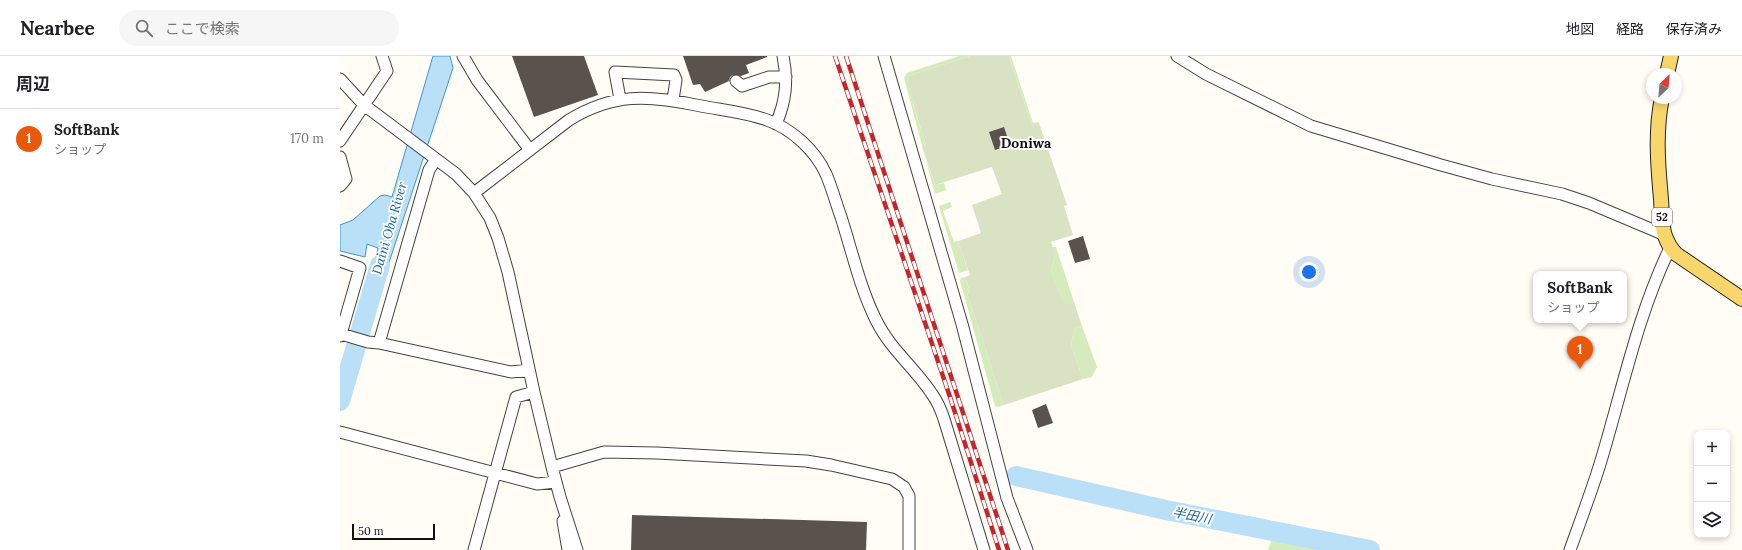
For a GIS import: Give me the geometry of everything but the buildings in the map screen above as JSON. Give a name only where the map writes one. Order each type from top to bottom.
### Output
[{"type":"main road","points":[[1668,68],[1671,56]]},
{"type":"main road","name":"52","points":[[1661,104],[1658,123],[1658,174],[1667,241]]},
{"type":"main road","points":[[1667,241],[1676,254],[1742,299]]},
{"type":"street","points":[[340,141],[387,71],[382,56]]},
{"type":"street","points":[[463,56],[477,80],[530,150]]},
{"type":"street","points":[[776,124],[785,99],[786,77],[783,56]]},
{"type":"street","points":[[884,56],[962,324],[1007,498],[1027,550]]},
{"type":"street","points":[[1177,56],[1206,74],[1311,126],[1492,179],[1562,194],[1589,203],[1667,241],[1660,269],[1639,331],[1600,465],[1570,550]]},
{"type":"street","points":[[620,99],[615,72],[642,69],[674,75],[676,80],[673,100]]},
{"type":"street","points":[[736,81],[742,86],[769,77],[786,77]]},
{"type":"street","points":[[340,80],[364,106],[456,174],[474,193],[490,218],[498,238],[508,272],[552,467],[577,550]]},
{"type":"street","points":[[474,193],[581,113],[604,103],[620,99],[639,97],[673,100],[746,115],[767,120],[776,124],[801,140],[820,162],[826,174],[863,287],[876,320],[896,351],[932,393],[944,419],[984,550]]},
{"type":"street","points":[[340,157],[346,179],[340,186]]},
{"type":"street","points":[[374,343],[433,157]]},
{"type":"street","points":[[340,261],[360,268],[344,336],[511,372],[529,370]]},
{"type":"street","points":[[474,550],[516,397],[534,392]]},
{"type":"street","points":[[341,432],[537,484],[556,482]]},
{"type":"street","points":[[552,467],[604,452],[657,453],[806,461],[831,465],[892,479],[904,487],[909,496],[909,550]]},
{"type":"street","points":[[560,497],[568,550]]},
{"type":"green space","points":[[959,56],[970,56],[909,76],[915,103],[913,105],[926,145],[922,147],[904,78],[907,73]]},
{"type":"green space","points":[[970,56],[1009,56],[1032,125],[1039,123],[1067,205],[1064,206],[1073,235],[1051,242],[1055,255],[1051,270],[1064,305],[1074,302],[1082,326],[1074,329],[1071,345],[1083,379],[1004,405],[967,293],[970,292],[965,277],[970,275],[958,241],[981,233],[972,205],[1002,194],[992,167],[935,185],[922,146],[926,145],[907,79],[909,76]]},
{"type":"green space","points":[[1009,56],[1011,56],[1033,123],[1039,123],[1032,125]]},
{"type":"green space","points":[[924,153],[935,185],[944,183],[946,190],[935,194]]},
{"type":"green space","points":[[950,202],[952,207],[943,211],[954,242],[958,241],[968,270],[959,273],[939,206]]},
{"type":"green space","points":[[1052,247],[1056,247],[1074,302],[1064,306],[1051,270],[1055,255]]},
{"type":"green space","points":[[965,277],[970,292],[967,293],[1004,405],[997,407],[995,406],[960,281],[961,278]]},
{"type":"green space","points":[[1082,326],[1097,367],[1092,377],[1083,379],[1071,345],[1074,329]]},
{"type":"green space","points":[[1273,536],[1337,550],[1268,550]]},
{"type":"water","points":[[433,56],[450,56],[453,68],[379,293],[368,290],[378,248],[367,244],[365,257],[340,251],[340,225],[353,220],[380,196],[385,195],[392,197]]},
{"type":"waterway","name":"Daini Oba River","points":[[340,401],[380,265]]},
{"type":"waterway","name":"半田川","points":[[1016,476],[1166,510],[1370,550]]},
{"type":"railway","points":[[835,56],[950,397],[999,550]]},
{"type":"railway","points":[[846,56],[1008,550]]},
{"type":"place","name":"SoftBank","points":[[1580,369]]},
{"type":"district","name":"Doniwa","points":[[1026,143]]}]
